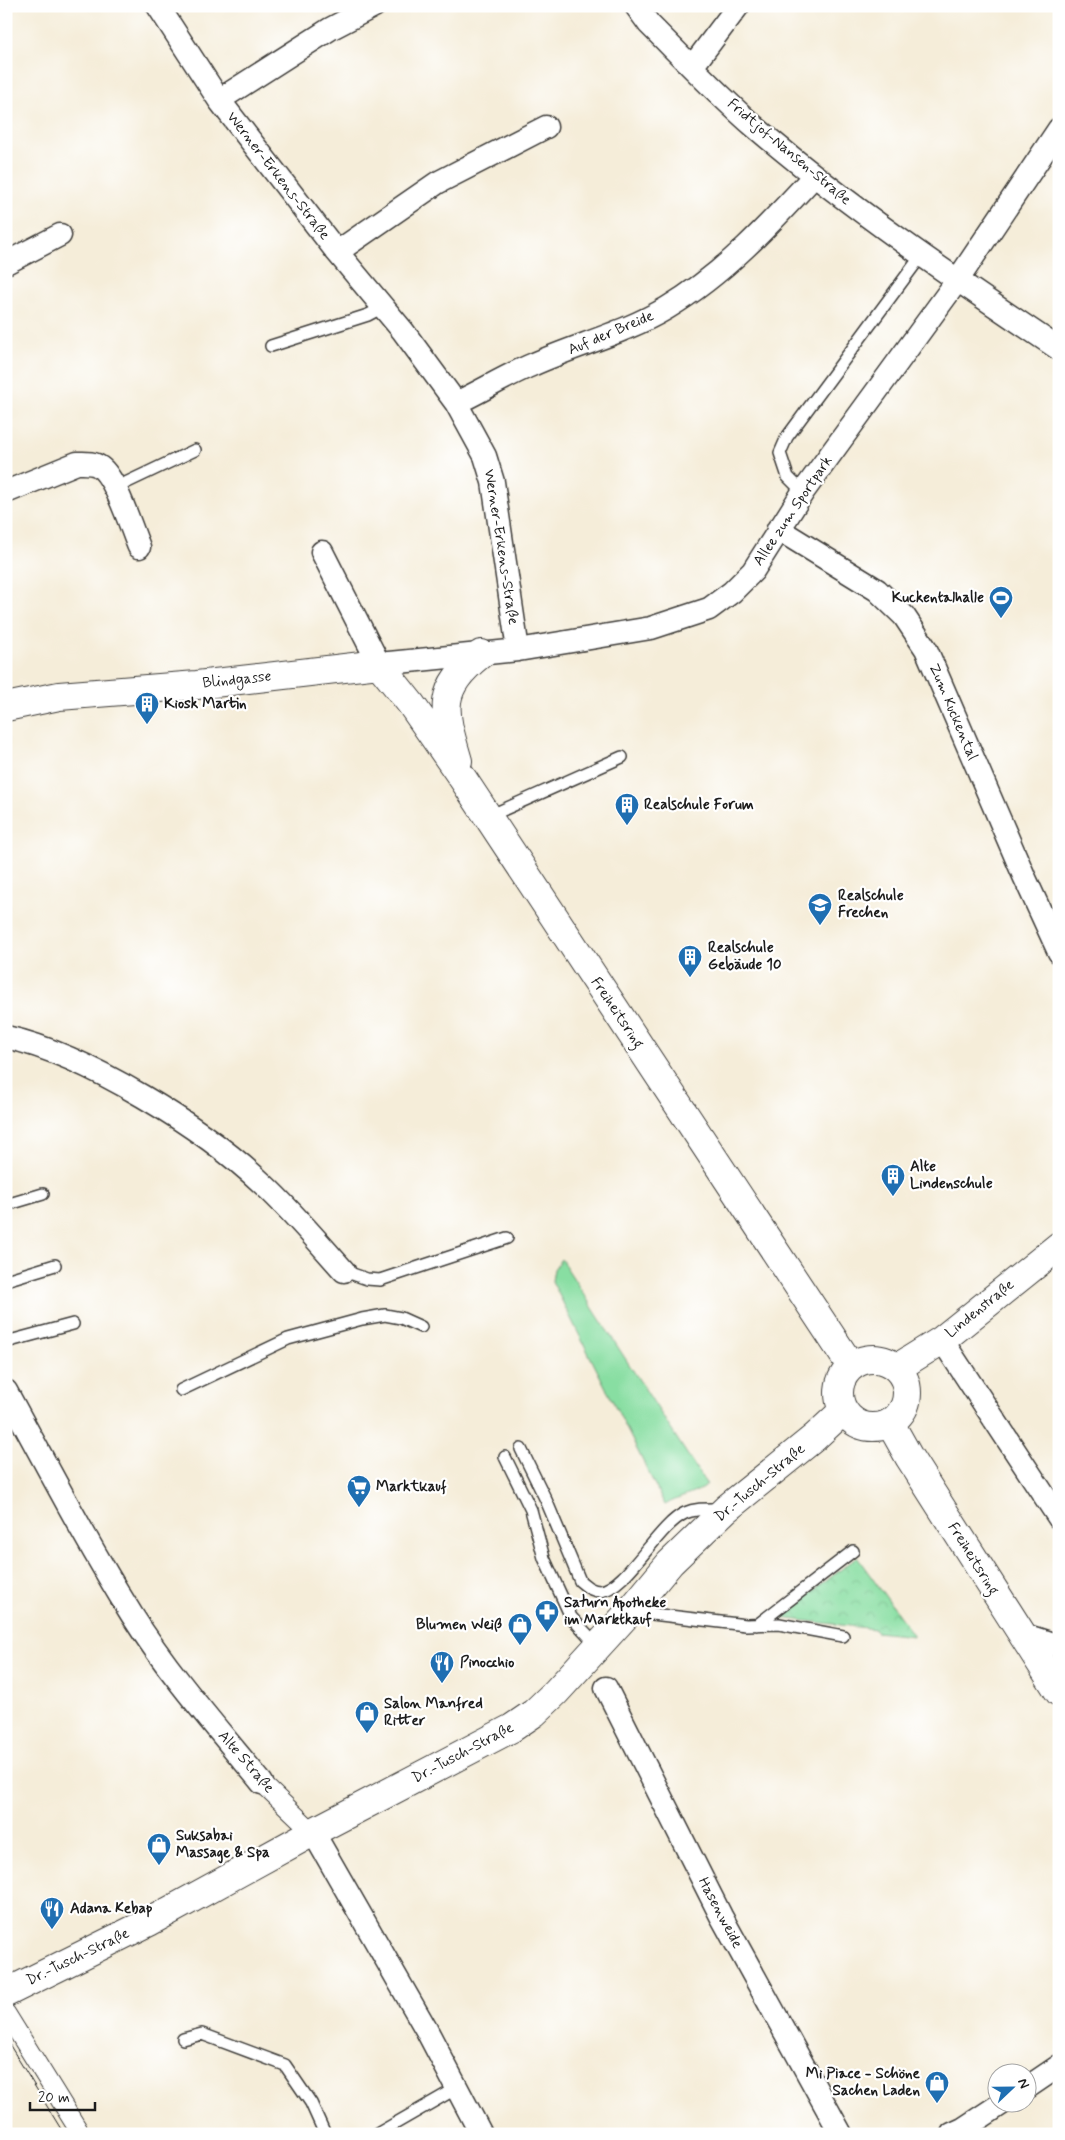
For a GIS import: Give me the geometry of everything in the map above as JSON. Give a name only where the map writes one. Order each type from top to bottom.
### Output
[{"type":"main road","points":[[463,780],[450,734],[446,706],[448,692],[456,677],[481,654]]},
{"type":"main road","name":"Blindgasse","points":[[6,707],[59,696],[206,684],[379,664]]},
{"type":"main road","name":"Freiheitsring","points":[[379,664],[411,704],[463,780],[851,1366]]},
{"type":"main road","name":"Lindenstraße","points":[[898,1368],[942,1340],[1059,1246]]},
{"type":"main road","points":[[874,1358],[889,1362],[898,1368],[904,1377],[907,1397],[904,1408],[899,1416],[890,1423],[870,1428],[859,1425],[850,1419],[843,1411],[839,1399],[839,1387],[843,1375],[851,1366],[860,1361],[874,1358]]},
{"type":"main road","name":"Dr.-Tusch-Straße","points":[[6,1993],[149,1922],[313,1832],[519,1723],[541,1706],[638,1603],[670,1563],[726,1509],[815,1437],[843,1411]]},
{"type":"main road","name":"Freiheitsring","points":[[890,1423],[1059,1692]]},
{"type":"street","name":"Werner-Erkens-Straße","points":[[158,6],[218,100],[337,252],[403,331],[456,404],[485,456],[493,482],[518,650]]},
{"type":"street","name":"Werner-Erkens-Straße","points":[[218,100],[330,29],[374,6]]},
{"type":"street","name":"Fridtjof-Nansen-Straße","points":[[636,6],[649,24],[692,67],[754,126],[814,176],[921,256],[1059,348]]},
{"type":"street","points":[[692,67],[738,6]]},
{"type":"street","name":"Werner-Erkens-Straße","points":[[337,252],[437,184],[546,127]]},
{"type":"street","name":"Allee zum Sportpark","points":[[379,664],[518,650],[651,628],[709,609],[732,592],[753,571],[803,492],[957,280],[1059,129]]},
{"type":"street","name":"Auf der Breide","points":[[456,404],[533,364],[635,326],[668,307],[709,278],[756,238],[814,176]]},
{"type":"street","points":[[6,263],[60,235]]},
{"type":"street","points":[[6,492],[77,463],[90,463],[100,467],[115,488],[139,547]]},
{"type":"street","name":"Zum Kuckental","points":[[778,529],[877,590],[904,616],[926,649],[1024,876],[1059,952]]},
{"type":"street","points":[[322,552],[379,664]]},
{"type":"street","points":[[6,1037],[52,1051],[101,1074],[185,1124],[262,1184],[300,1220],[344,1271]]},
{"type":"street","points":[[942,1340],[1059,1518]]},
{"type":"street","name":"Alte Straße","points":[[6,1391],[74,1516],[133,1616],[199,1707],[262,1783],[313,1832],[422,2021],[481,2134]]},
{"type":"street","points":[[1021,1634],[1059,1646]]},
{"type":"street","name":"Hasenweide","points":[[606,1688],[720,1916],[841,2134]]},
{"type":"street","points":[[6,2013],[81,2134]]},
{"type":"street","points":[[1038,2080],[1059,2066]]},
{"type":"street","points":[[952,2134],[989,2112]]},
{"type":"lane","points":[[803,492],[788,477],[780,453],[786,437],[921,256]]},
{"type":"lane","points":[[271,346],[368,315],[383,307]]},
{"type":"lane","points":[[115,488],[195,450]]},
{"type":"lane","points":[[487,817],[622,757]]},
{"type":"lane","points":[[6,1204],[43,1194]]},
{"type":"lane","points":[[344,1271],[367,1279],[380,1280],[507,1238]]},
{"type":"lane","points":[[6,1280],[55,1265]]},
{"type":"lane","points":[[181,1390],[288,1339],[362,1319],[385,1315],[401,1318],[420,1327]]},
{"type":"lane","points":[[6,1342],[72,1324]]},
{"type":"lane","points":[[521,1449],[546,1500],[580,1581],[589,1589],[599,1591],[609,1588],[620,1579],[672,1523],[684,1514],[698,1510],[726,1509]]},
{"type":"lane","points":[[505,1458],[531,1510],[544,1558],[570,1617],[598,1647]]},
{"type":"lane","points":[[757,1625],[853,1552]]},
{"type":"lane","points":[[638,1603],[652,1614],[746,1625],[779,1624],[843,1636]]},
{"type":"lane","points":[[183,2039],[202,2034],[286,2065],[311,2103],[325,2134]]},
{"type":"lane","points":[[377,2134],[457,2088]]},
{"type":"green space","points":[[561,1259],[707,1485],[665,1505],[552,1281],[554,1269]]},
{"type":"green space","points":[[857,1557],[914,1636],[876,1632],[875,1629],[781,1618],[782,1615]]},
{"type":"tram line","points":[[6,2039],[64,2134]]},
{"type":"place","name":"Kuckentalhalle","points":[[1001,619]]},
{"type":"place","name":"Kiosk Martin","points":[[147,725]]},
{"type":"place","name":"Realschule Forum","points":[[627,826]]},
{"type":"place","name":"Realschule Frechen","points":[[820,926]]},
{"type":"place","name":"Realschule Gebäude 10","points":[[690,978]]},
{"type":"place","name":"Alte Lindenschule","points":[[893,1197]]},
{"type":"place","name":"Marktkauf","points":[[359,1508]]},
{"type":"place","name":"Saturn Apotheke im Marktkauf","points":[[547,1633]]},
{"type":"place","name":"Blumen Weiß","points":[[520,1646]]},
{"type":"place","name":"Pinocchio","points":[[442,1684]]},
{"type":"place","name":"Salon Manfred Ritter","points":[[367,1734]]},
{"type":"place","name":"Suksabai Massage & Spa","points":[[159,1866]]},
{"type":"place","name":"Adana Kebap","points":[[52,1930]]},
{"type":"place","name":"Mi Piace - Schöne Sachen Laden","points":[[937,2104]]}]
